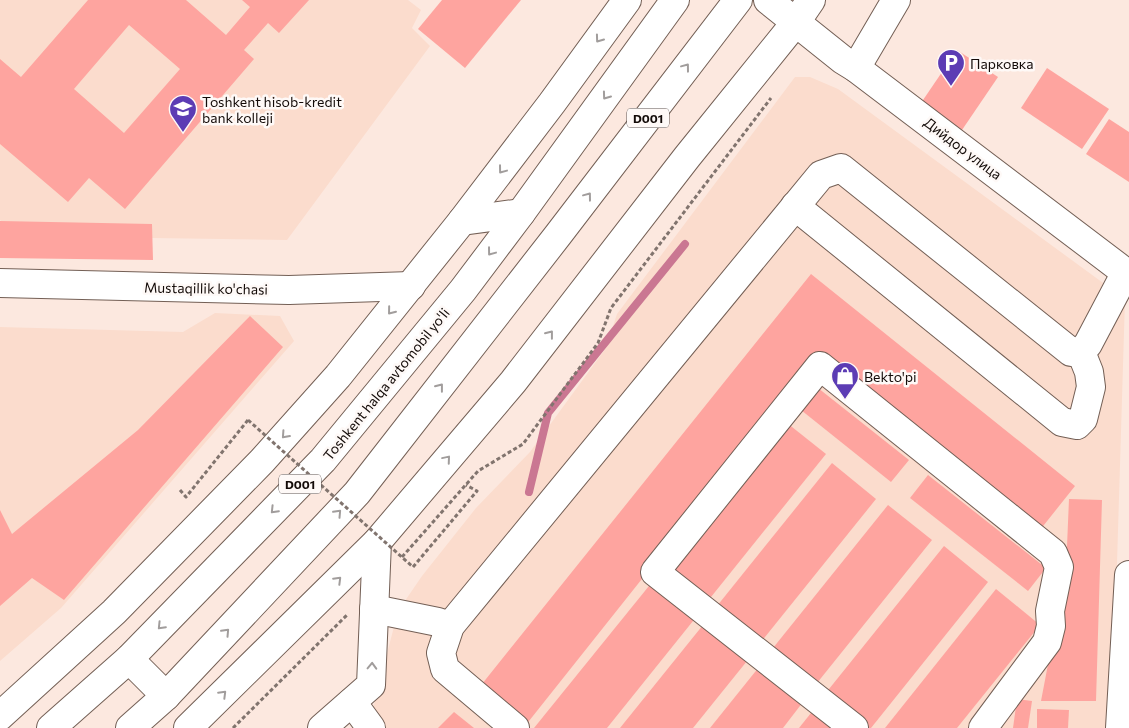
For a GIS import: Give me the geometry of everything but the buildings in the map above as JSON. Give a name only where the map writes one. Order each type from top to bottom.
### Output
[{"type":"main road","points":[[0,716],[114,612],[262,461],[338,376],[462,221],[552,103],[627,0]]},
{"type":"main road","name":"Toshkent halqa avtomobil yo'li","points":[[51,728],[129,658],[323,460],[463,290],[675,0]]},
{"type":"main road","name":"D001","points":[[130,728],[166,696],[357,493],[738,0]]},
{"type":"main road","name":"Дийдор улица","points":[[768,0],[803,11],[814,38],[1127,274]]},
{"type":"main road","points":[[856,68],[896,0]]},
{"type":"main road","points":[[188,728],[377,542],[513,382],[803,11]]},
{"type":"main road","points":[[515,728],[445,669],[441,653],[450,626],[821,175],[841,168],[1071,352],[1081,352],[1088,344],[1127,274]]},
{"type":"main road","points":[[795,206],[1062,422],[1076,425],[1083,419],[1091,387],[1089,372],[1081,352]]},
{"type":"main road","points":[[462,221],[521,213]]},
{"type":"main road","name":"Mustaqillik ko'chasi","points":[[0,283],[289,290],[411,286]]},
{"type":"main road","points":[[854,728],[654,572],[820,366],[1053,553],[1059,567],[1050,611],[1051,626],[1047,642],[991,723]]},
{"type":"main road","points":[[322,728],[371,685],[377,542]]},
{"type":"main road","points":[[1120,728],[1129,575]]},
{"type":"main road","points":[[374,609],[450,626]]},
{"type":"main road","points":[[129,658],[166,696]]},
{"type":"main road","points":[[352,702],[370,728]]},
{"type":"path","points":[[180,490],[186,497],[248,420],[413,567],[477,491],[466,484]]},
{"type":"shaded area","name":"Toshkent hisob-kredit bank kolleji","points":[[0,0],[408,0],[421,10],[412,28],[430,46],[287,240],[16,236],[0,220]]},
{"type":"shaded area","name":"Bekto'pi","points":[[795,77],[810,77],[838,89],[1125,299],[1115,630],[1108,728],[376,728],[370,720],[398,611],[422,576],[476,508],[530,452],[606,348],[617,314]]},
{"type":"shaded area","points":[[215,313],[280,316],[294,341],[61,608],[0,661],[0,327],[183,332]]},
{"type":"waterway","points":[[529,492],[548,413],[685,244]]},
{"type":"place","name":"Парковка","points":[[951,87]]},
{"type":"place","name":"Toshkent hisob-kredit bank kolleji","points":[[183,133]]},
{"type":"place","name":"Bekto'pi","points":[[845,400]]}]
